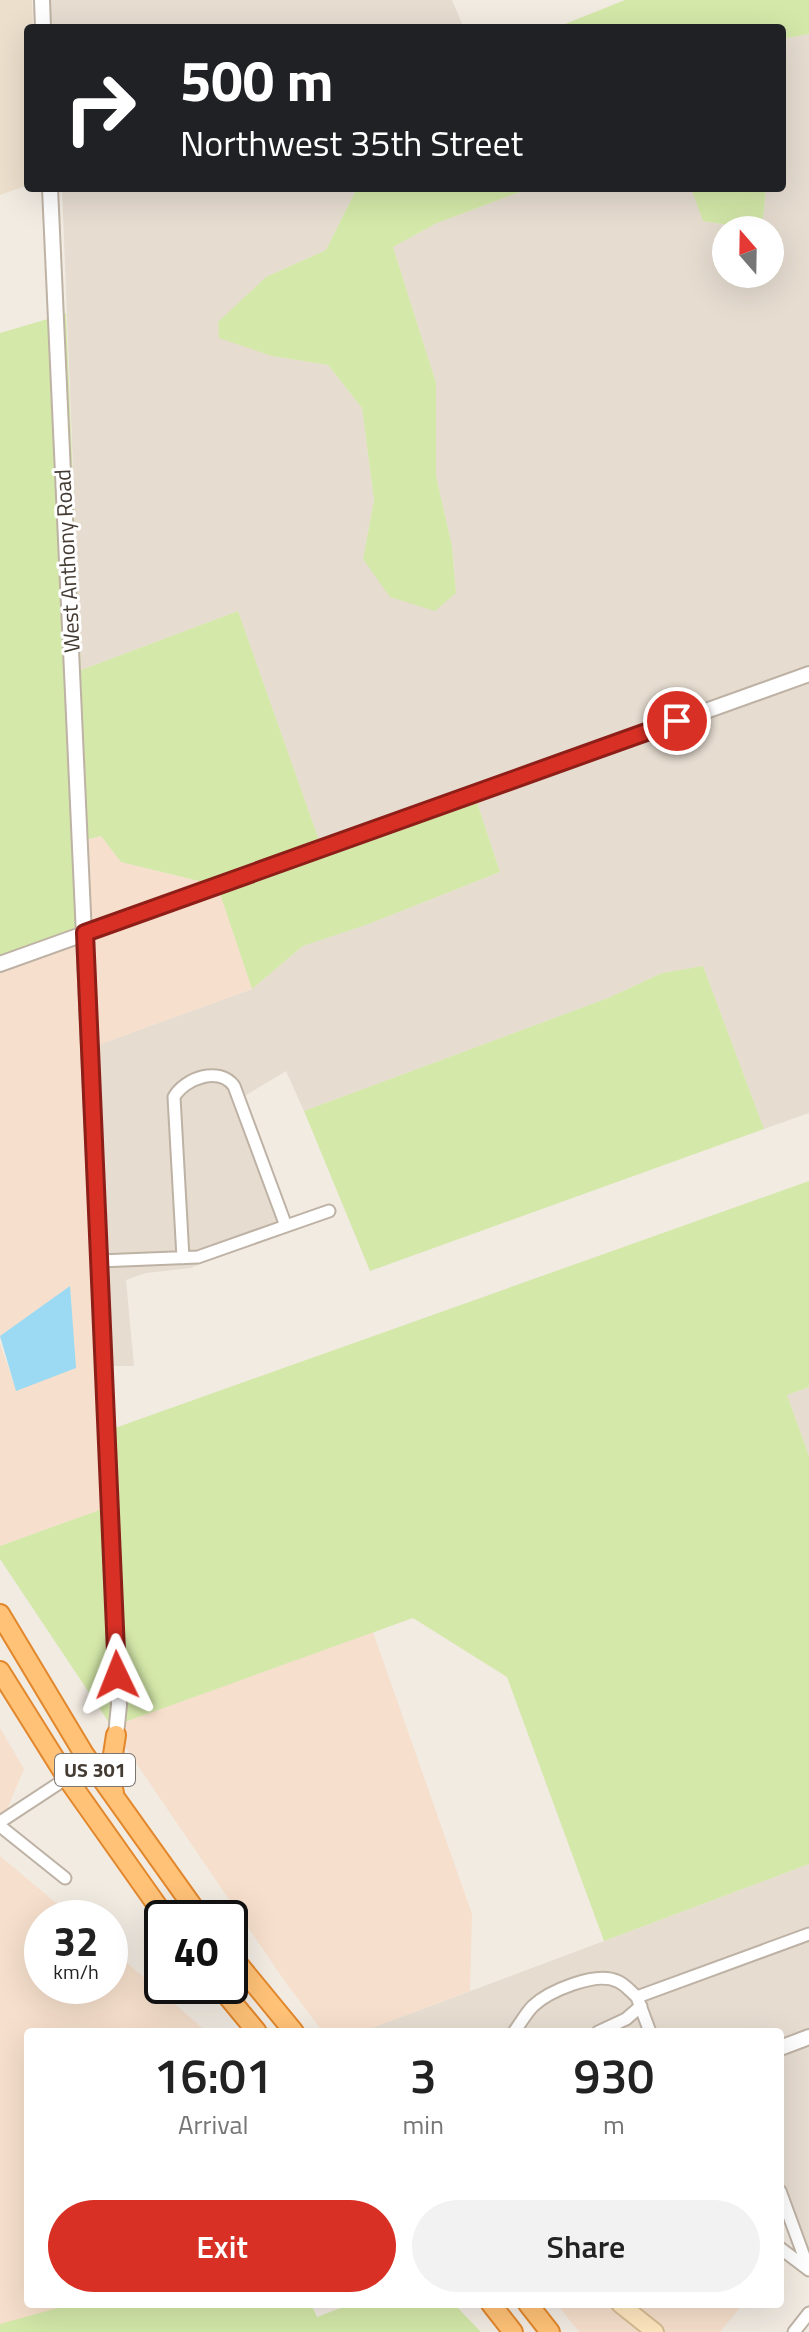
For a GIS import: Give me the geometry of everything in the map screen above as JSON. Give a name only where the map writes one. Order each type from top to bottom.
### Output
[{"type":"highway","name":"US 301","points":[[0,1614],[84,1754],[188,1900]]},
{"type":"highway","name":"US 301","points":[[0,1671],[67,1778],[153,1900]]},
{"type":"highway","points":[[84,1754],[105,1750],[116,1735]]},
{"type":"highway","points":[[115,1800],[110,1774],[116,1735]]},
{"type":"highway","points":[[67,1778],[78,1777],[93,1782],[115,1800]]},
{"type":"highway","points":[[110,1841],[126,1848],[163,1900]]},
{"type":"highway","points":[[248,1976],[291,2028]]},
{"type":"highway","points":[[248,1992],[270,2019],[287,2028]]},
{"type":"highway","points":[[234,2004],[254,2028]]},
{"type":"highway","points":[[494,2308],[513,2332]]},
{"type":"highway","points":[[531,2308],[550,2332]]},
{"type":"main road","points":[[625,2308],[655,2332]]},
{"type":"street","points":[[42,0],[43,24]]},
{"type":"street","name":"West Anthony Road","points":[[50,192],[119,1705],[116,1735]]},
{"type":"street","points":[[0,964],[809,674]]},
{"type":"street","points":[[183,1258],[174,1097],[186,1084],[212,1075],[227,1078],[234,1086],[286,1226]]},
{"type":"street","points":[[99,1261],[183,1258],[212,1253],[329,1211]]},
{"type":"street","points":[[65,1878],[0,1824],[67,1778]]},
{"type":"street","points":[[607,2028],[626,2019],[639,2002],[809,1934]]},
{"type":"street","points":[[517,2028],[533,2006],[554,1991],[609,1978],[620,1981],[639,2002],[649,2028]]},
{"type":"street","points":[[784,2046],[809,2037]]},
{"type":"street","points":[[784,2202],[809,2270]]},
{"type":"street","points":[[784,2251],[809,2270]]},
{"type":"street","points":[[794,2332],[809,2313]]},
{"type":"shaded area","points":[[0,0],[32,0],[33,24],[24,24],[24,186],[0,195]]},
{"type":"shaded area","points":[[50,0],[452,0],[462,24],[51,24]]},
{"type":"shaded area","points":[[809,34],[809,668],[320,843],[238,611],[81,670],[62,192],[355,192],[326,250],[266,277],[272,356],[328,365],[362,408],[374,500],[363,559],[456,592],[452,546],[436,476],[436,383],[393,247],[437,223],[520,192],[693,192],[704,221],[712,222],[712,288],[784,288],[784,216],[763,216],[766,192],[786,192],[786,38]]},
{"type":"shaded area","points":[[809,680],[809,1113],[764,1129],[703,966],[662,973],[608,998],[304,1111],[286,1071],[238,1100],[285,1226],[191,1268],[146,1273],[126,1280],[134,1366],[109,1366],[95,1046],[252,989],[303,946],[366,925],[500,872],[476,799]]},
{"type":"shaded area","points":[[101,836],[121,862],[207,883],[89,925],[85,840]]},
{"type":"shaded area","points":[[219,891],[252,989],[95,1046],[90,937]]},
{"type":"shaded area","points":[[80,941],[105,1508],[0,1546],[0,1343],[16,1390],[70,1286],[0,1336],[0,970]]},
{"type":"shaded area","points":[[809,1387],[809,1456],[787,1395]]},
{"type":"shaded area","points":[[373,1632],[472,1914],[470,1991],[372,2028],[320,2028],[248,1927],[248,1900],[229,1900],[121,1741],[122,1723]]},
{"type":"shaded area","points":[[0,1728],[24,1769],[0,1826]]},
{"type":"shaded area","points":[[0,1856],[53,1900],[24,1900],[24,2004],[128,2004],[128,1964],[144,1977],[144,2004],[175,2004],[202,2028],[24,2028],[24,2308],[59,2308],[0,2324]]},
{"type":"shaded area","points":[[809,1864],[809,2031],[784,2040],[784,2028],[372,2028]]},
{"type":"shaded area","points":[[809,2043],[809,2257],[784,2188],[784,2052]]},
{"type":"shaded area","points":[[560,2308],[617,2308],[648,2332],[579,2332]]},
{"type":"shaded area","points":[[634,2308],[740,2308],[720,2332],[664,2332]]},
{"type":"green space","points":[[625,0],[809,0],[809,34],[786,38],[786,24],[565,24]]},
{"type":"green space","points":[[355,192],[520,192],[437,223],[393,247],[436,383],[436,476],[452,546],[456,593],[435,611],[390,597],[363,559],[374,500],[362,408],[328,365],[272,356],[219,338],[218,322],[266,277],[326,250]]},
{"type":"green space","points":[[692,192],[766,192],[763,216],[712,216],[712,222],[703,221]]},
{"type":"green space","points":[[66,313],[81,670],[238,611],[320,843],[207,883],[121,862],[101,836],[85,840],[61,315]]},
{"type":"green space","points":[[51,318],[79,929],[0,957],[0,333]]},
{"type":"green space","points":[[476,799],[500,872],[366,925],[303,946],[252,989],[219,891]]},
{"type":"green space","points":[[703,966],[764,1129],[370,1271],[304,1111],[608,998],[662,973]]},
{"type":"green space","points":[[809,1181],[809,1387],[787,1395],[809,1456],[809,1864],[604,1941],[507,1677],[413,1618],[122,1723],[112,1429]]},
{"type":"green space","points":[[105,1508],[114,1705],[112,1727],[0,1559],[0,1546]]},
{"type":"green space","points":[[58,2308],[313,2308],[317,2317],[341,2308],[458,2308],[481,2332],[0,2332],[0,2324]]},
{"type":"water","points":[[70,1286],[76,1368],[16,1391],[0,1336]]},
{"type":"route","points":[[117,1675],[85,933],[677,721]]}]
